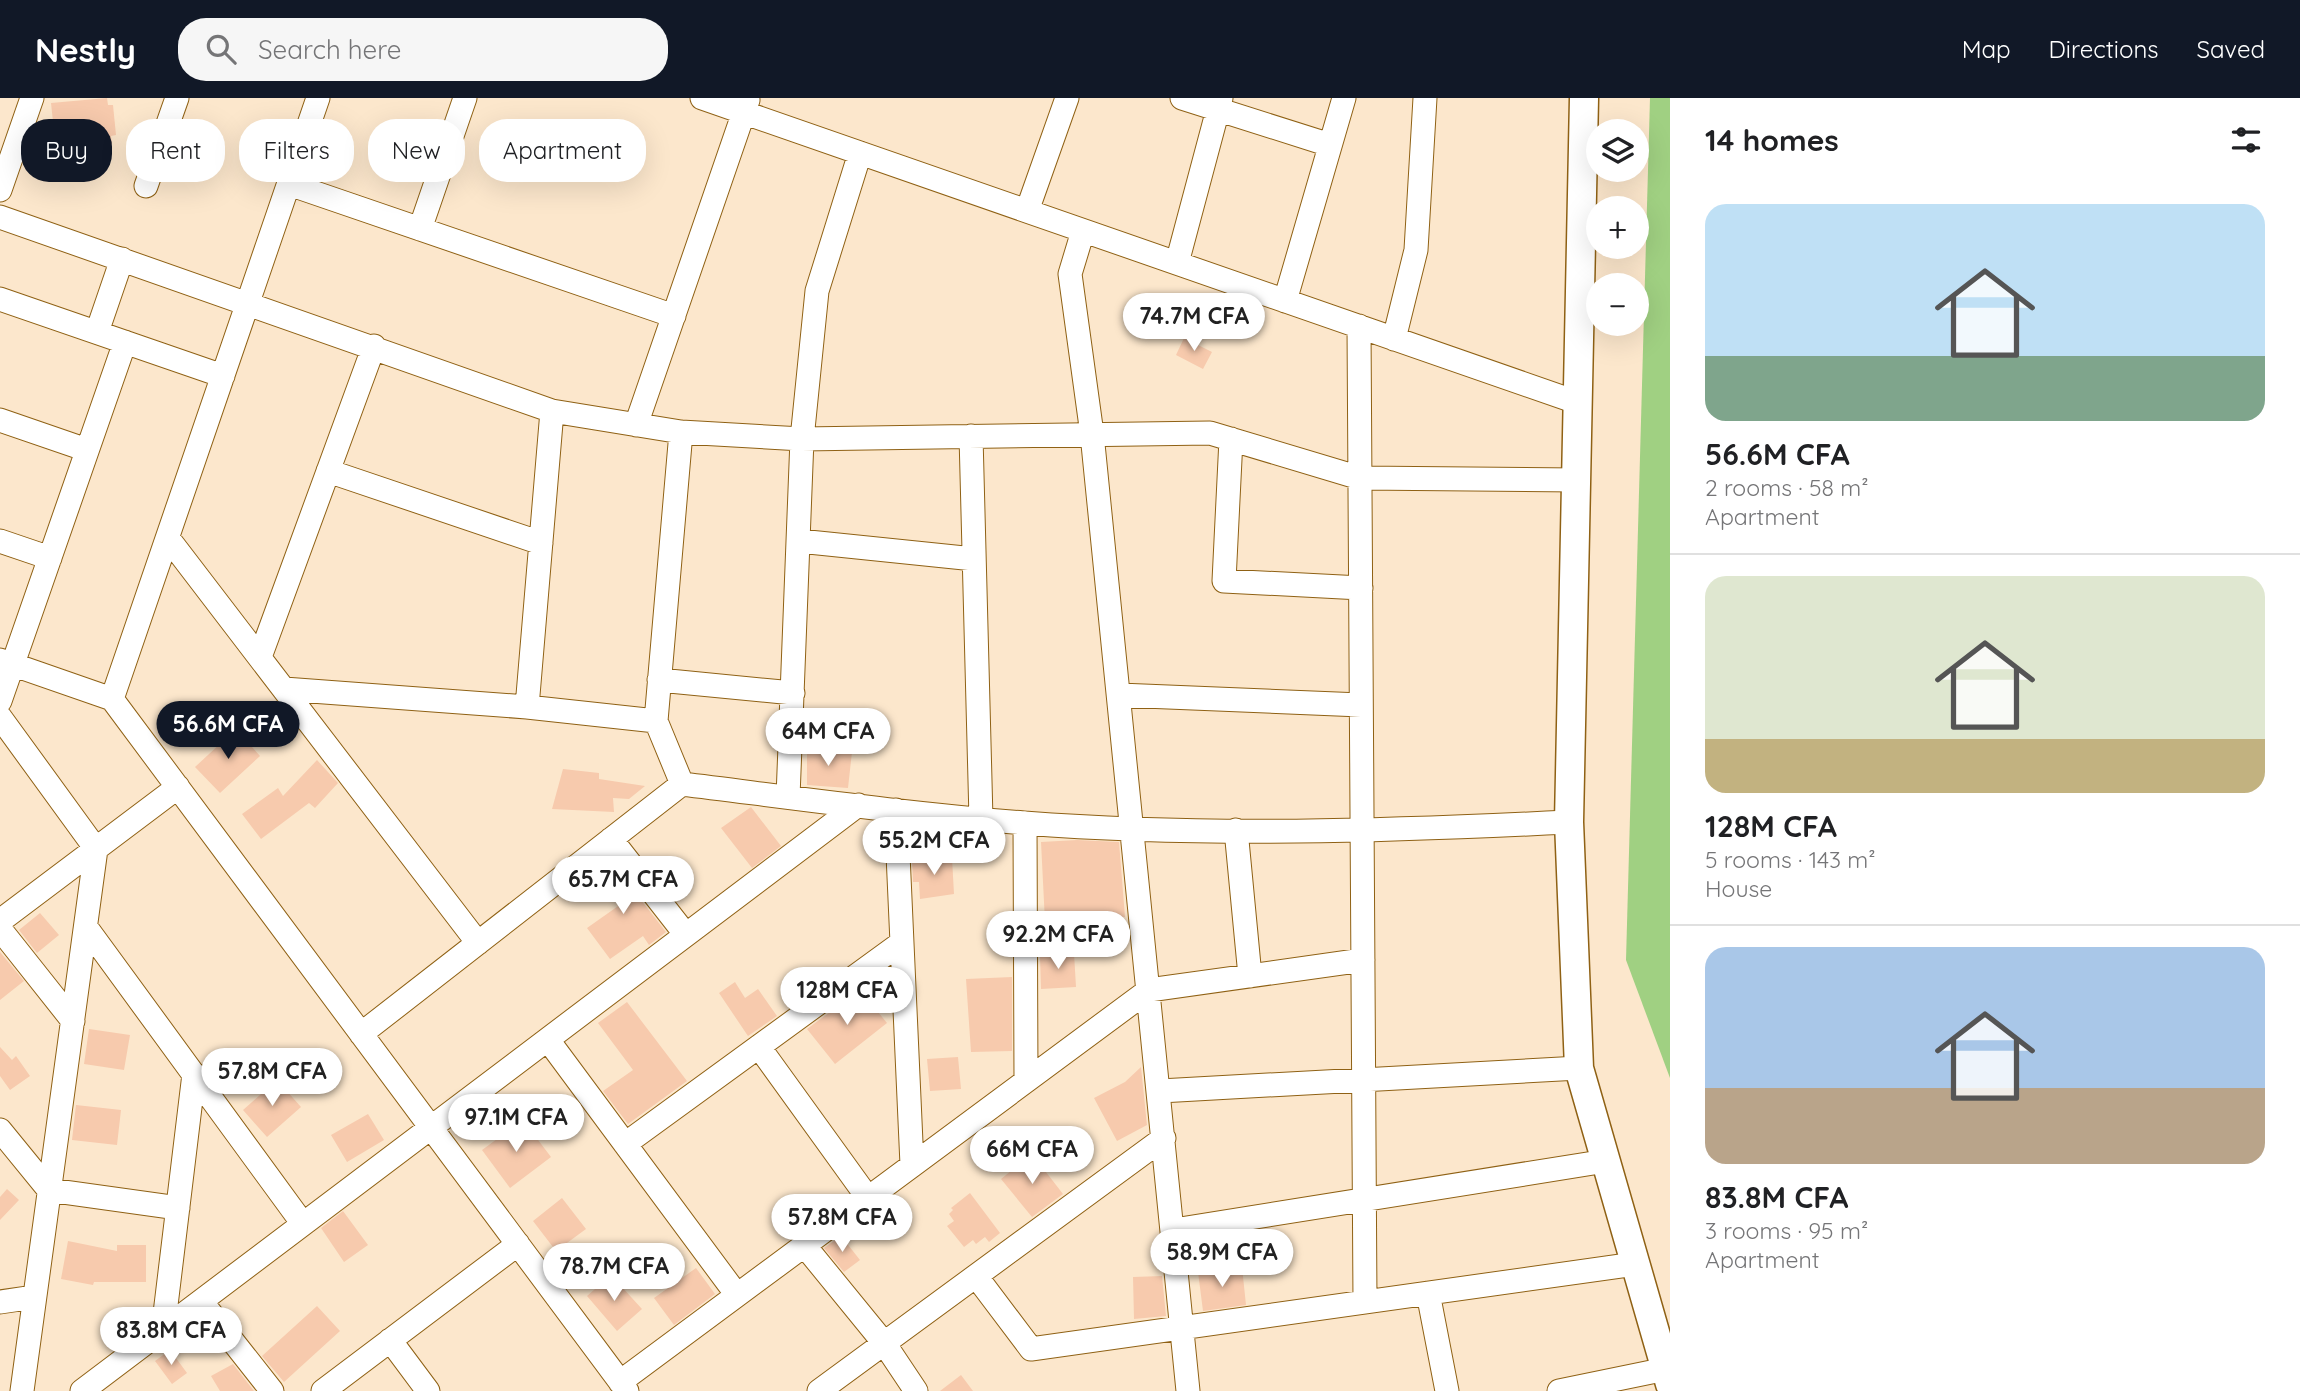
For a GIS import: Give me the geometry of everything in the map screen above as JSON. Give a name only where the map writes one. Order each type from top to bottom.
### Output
[{"type":"main road","points":[[1584,98],[1569,822],[1579,1068],[1668,1376]]},
{"type":"street","points":[[0,190],[32,98]]},
{"type":"street","points":[[112,699],[318,98]]},
{"type":"street","points":[[420,229],[465,98]]},
{"type":"street","points":[[702,98],[747,105],[860,153],[1579,403]]},
{"type":"street","points":[[1027,211],[1067,98]]},
{"type":"street","points":[[1182,98],[1219,103],[1330,145]]},
{"type":"street","points":[[1284,301],[1344,98]]},
{"type":"street","points":[[1394,339],[1416,250],[1425,98]]},
{"type":"street","points":[[146,186],[173,99]]},
{"type":"street","points":[[1177,263],[1219,103]]},
{"type":"street","points":[[636,425],[747,105]]},
{"type":"street","points":[[788,797],[802,439],[817,291],[860,153]]},
{"type":"street","points":[[289,184],[674,316]]},
{"type":"street","points":[[0,217],[374,346],[552,411],[681,432],[802,439],[1210,433],[1360,478],[1578,480]]},
{"type":"street","points":[[1083,230],[1070,274],[1092,434],[1184,1328],[1188,1391]]},
{"type":"street","points":[[97,332],[122,259]]},
{"type":"street","points":[[0,299],[223,376]]},
{"type":"street","points":[[1359,327],[1365,1302]]},
{"type":"street","points":[[0,701],[6,663],[50,558],[125,342]]},
{"type":"street","points":[[260,657],[374,346]]},
{"type":"street","points":[[527,707],[552,411]]},
{"type":"street","points":[[0,420],[88,450]]},
{"type":"street","points":[[681,432],[656,721],[682,784]]},
{"type":"street","points":[[971,436],[981,819]]},
{"type":"street","points":[[1231,439],[1224,581],[1361,588]]},
{"type":"street","points":[[328,471],[541,543]]},
{"type":"street","points":[[168,538],[478,943]]},
{"type":"street","points":[[0,541],[50,558]]},
{"type":"street","points":[[799,541],[974,559]]},
{"type":"street","points":[[6,663],[112,699],[624,1387],[737,1295],[1149,990],[1363,960]]},
{"type":"street","points":[[659,680],[793,693]]},
{"type":"street","points":[[284,689],[527,707],[656,721]]},
{"type":"street","points":[[1119,695],[1361,705]]},
{"type":"street","points":[[0,718],[96,849],[22,1391]]},
{"type":"street","points":[[362,1034],[682,784],[981,819],[1132,828],[1362,832],[1569,822]]},
{"type":"street","points":[[0,921],[177,787]]},
{"type":"street","points":[[82,1391],[858,805]]},
{"type":"street","points":[[896,810],[912,1165]]},
{"type":"street","points":[[1025,823],[1026,1080]]},
{"type":"street","points":[[1236,830],[1250,976]]},
{"type":"street","points":[[611,839],[686,935]]},
{"type":"street","points":[[86,927],[303,1224]]},
{"type":"street","points":[[0,929],[73,1021]]},
{"type":"street","points":[[625,1144],[901,943]]},
{"type":"street","points":[[548,1040],[737,1295]]},
{"type":"street","points":[[759,1047],[868,1198]]},
{"type":"street","points":[[1160,1091],[1579,1068]]},
{"type":"street","points":[[163,1330],[194,1074]]},
{"type":"street","points":[[0,1130],[49,1190],[178,1208]]},
{"type":"street","points":[[819,1391],[1164,1138]]},
{"type":"street","points":[[1174,1230],[1606,1161]]},
{"type":"street","points":[[323,1391],[518,1244]]},
{"type":"street","points":[[804,1245],[884,1343],[916,1391]]},
{"type":"street","points":[[976,1276],[1031,1349],[1635,1264]]},
{"type":"street","points":[[1428,1293],[1447,1391]]},
{"type":"street","points":[[0,1302],[34,1297]]},
{"type":"street","points":[[201,1301],[272,1391]]},
{"type":"street","points":[[390,1340],[428,1391]]},
{"type":"street","points":[[1559,1391],[1668,1376]]},
{"type":"green space","points":[[1650,98],[1670,98],[1670,1078],[1626,960],[1643,336],[1649,336],[1649,273],[1645,273],[1646,259],[1649,259]]},
{"type":"building","points":[[107,98],[108,105],[113,105],[116,135],[112,136],[112,119],[53,119],[51,103]]},
{"type":"building","points":[[1184,338],[1212,352],[1203,369],[1176,355]]},
{"type":"building","points":[[236,729],[260,756],[220,793],[195,767]]},
{"type":"building","points":[[807,748],[852,752],[848,788],[807,785]]},
{"type":"building","points":[[317,760],[338,783],[315,808],[309,803],[261,839],[242,814],[278,788],[283,796]]},
{"type":"building","points":[[563,769],[599,773],[599,779],[645,786],[629,799],[613,798],[614,812],[552,809]]},
{"type":"building","points":[[751,807],[781,846],[752,868],[721,828]]},
{"type":"building","points":[[1041,842],[1119,842],[1125,917],[1045,922]]},
{"type":"building","points":[[952,858],[954,894],[920,899],[919,882],[913,882],[912,860]]},
{"type":"building","points":[[609,859],[666,932],[649,945],[643,936],[610,959],[587,928],[621,904],[593,871]]},
{"type":"building","points":[[40,913],[59,935],[37,953],[19,930]]},
{"type":"building","points":[[0,952],[24,981],[0,1000]]},
{"type":"building","points":[[1074,953],[1076,987],[1041,989],[1040,956]]},
{"type":"building","points":[[1012,977],[1012,1051],[971,1052],[966,979]]},
{"type":"building","points":[[735,982],[745,998],[758,989],[777,1016],[748,1036],[719,993]]},
{"type":"building","points":[[860,990],[887,1023],[835,1064],[807,1029]]},
{"type":"building","points":[[627,1002],[687,1081],[628,1124],[603,1091],[633,1070],[598,1023]]},
{"type":"building","points":[[89,1029],[130,1035],[124,1070],[84,1064]]},
{"type":"building","points":[[0,1047],[12,1060],[16,1056],[30,1076],[10,1090],[0,1076]]},
{"type":"building","points":[[958,1057],[961,1089],[930,1091],[927,1059]]},
{"type":"building","points":[[1141,1067],[1147,1125],[1117,1141],[1094,1098],[1125,1082]]},
{"type":"building","points":[[277,1080],[301,1107],[267,1137],[243,1110]]},
{"type":"building","points":[[76,1105],[121,1110],[117,1145],[72,1140]]},
{"type":"building","points":[[368,1114],[384,1140],[347,1162],[331,1135]]},
{"type":"building","points":[[523,1120],[551,1157],[510,1188],[482,1150]]},
{"type":"building","points":[[1032,1154],[1063,1194],[1032,1217],[1001,1179]]},
{"type":"building","points":[[7,1189],[19,1200],[0,1220],[0,1197]]},
{"type":"building","points":[[970,1193],[1000,1233],[989,1242],[985,1237],[976,1244],[973,1240],[964,1247],[947,1226],[954,1221],[949,1214],[953,1210],[951,1208]]},
{"type":"building","points":[[562,1198],[586,1229],[556,1251],[533,1221]]},
{"type":"building","points":[[343,1211],[368,1245],[344,1262],[321,1228]]},
{"type":"building","points":[[841,1236],[860,1260],[844,1272],[824,1248]]},
{"type":"building","points":[[68,1241],[117,1251],[117,1245],[146,1245],[146,1282],[94,1282],[93,1285],[61,1279]]},
{"type":"building","points":[[1242,1267],[1246,1305],[1203,1311],[1198,1272]]},
{"type":"building","points":[[696,1268],[715,1294],[674,1325],[654,1298]]},
{"type":"building","points":[[611,1275],[642,1309],[617,1331],[587,1296]]},
{"type":"building","points":[[1162,1276],[1166,1316],[1134,1319],[1133,1277]]},
{"type":"building","points":[[317,1306],[340,1331],[284,1382],[262,1356]]},
{"type":"building","points":[[170,1350],[187,1373],[172,1384],[155,1361]]},
{"type":"building","points":[[233,1364],[254,1391],[220,1391],[211,1376]]},
{"type":"building","points":[[961,1375],[973,1391],[940,1391]]}]
